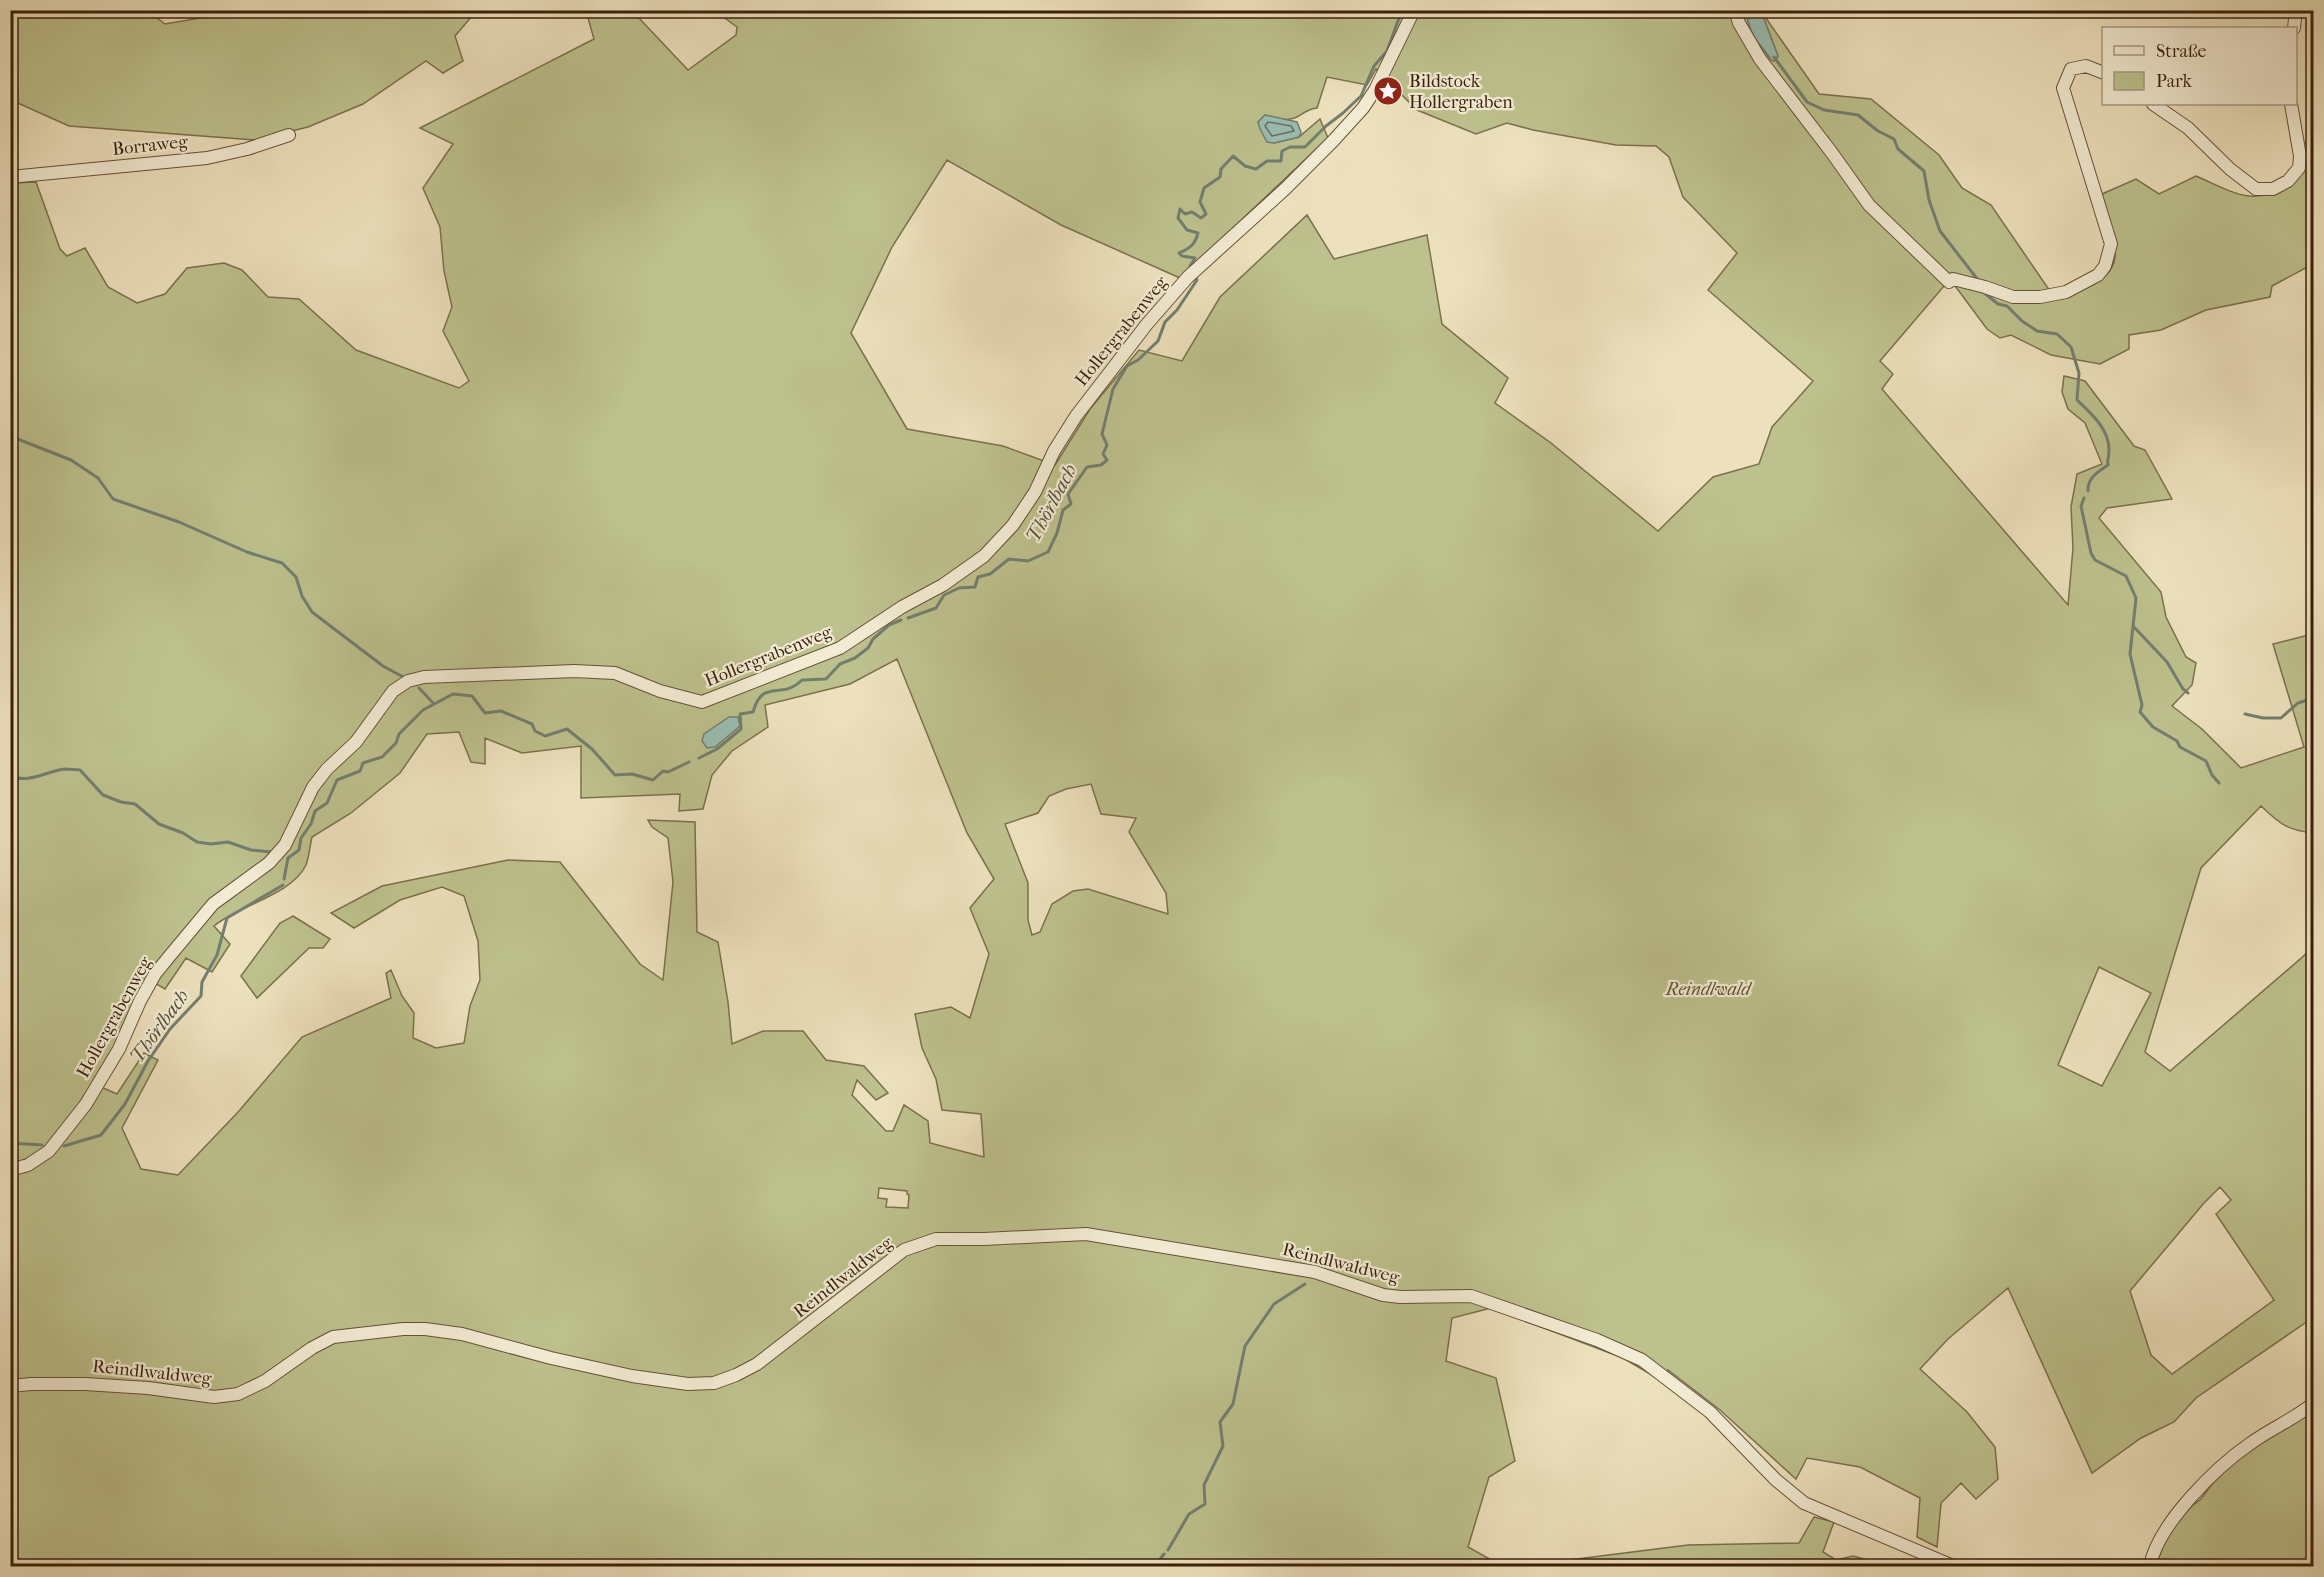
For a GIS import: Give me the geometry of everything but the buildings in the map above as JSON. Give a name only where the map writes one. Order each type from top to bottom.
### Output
[{"type":"street","name":"Hollergrabenweg","points":[[10,1170],[28,1165],[49,1151],[86,1104],[119,1049],[140,1001],[155,974],[213,904],[269,863],[285,845],[313,787],[356,742],[393,692],[408,681],[424,677],[585,671],[615,673],[660,691],[702,702],[840,648],[984,556],[1013,525],[1035,492],[1054,451],[1076,416],[1147,324],[1193,273],[1285,189],[1363,108],[1375,90],[1414,10]]},
{"type":"street","points":[[1735,10],[1739,23],[1760,59],[1869,205],[1885,222],[1948,282],[1953,279],[2013,297],[2040,297],[2066,292],[2098,275],[2105,266],[2111,244],[2063,87],[2071,69],[2086,66],[2102,73]]},
{"type":"street","points":[[2294,27],[2296,10]]},
{"type":"street","points":[[2154,105],[2188,128],[2230,169],[2256,189],[2273,189],[2288,181],[2300,168],[2291,105]]},
{"type":"street","name":"Borraweg","points":[[10,177],[207,158],[247,149],[289,135]]},
{"type":"street","name":"Reindlwaldweg","points":[[10,1386],[85,1384],[148,1388],[214,1397],[238,1394],[253,1388],[333,1337],[375,1331],[414,1329],[462,1334],[551,1358],[632,1376],[688,1384],[714,1383],[757,1364],[904,1250],[936,1239],[1086,1234],[1316,1272],[1383,1295],[1400,1297],[1471,1296],[1597,1340],[1642,1360],[1689,1394],[1740,1440],[1776,1480],[1804,1503],[1953,1566]]},
{"type":"street","points":[[2150,1566],[2163,1532],[2227,1460],[2313,1403]]},
{"type":"green space","points":[[217,10],[470,10],[473,15],[455,36],[463,61],[443,73],[426,61],[363,104],[308,127],[255,140],[69,126],[11,100],[11,11],[148,11],[165,24],[212,16]]},
{"type":"green space","name":"Reindlwald","points":[[1755,10],[1746,15],[1753,36],[1771,60],[1776,60],[1778,56],[1761,11],[1819,94],[1871,99],[1939,155],[1962,188],[1991,205],[2054,297],[2095,284],[2111,269],[2115,260],[2115,249],[2102,194],[2136,179],[2159,194],[2196,176],[2242,195],[2265,195],[2288,183],[2302,169],[2307,157],[2313,165],[2313,264],[2272,286],[2270,297],[2206,310],[2161,330],[2129,335],[2129,349],[2100,364],[2051,355],[2011,335],[2000,338],[1987,329],[1950,279],[1880,361],[1893,374],[1882,389],[2068,605],[2073,548],[2071,507],[2077,474],[2102,464],[2085,423],[2068,409],[2062,392],[2064,376],[2085,381],[2134,446],[2145,450],[2172,499],[2107,508],[2099,518],[2161,592],[2166,617],[2186,657],[2196,663],[2192,685],[2172,706],[2202,729],[2241,768],[2304,747],[2273,644],[2313,634],[2313,833],[2284,825],[2261,806],[2201,868],[2145,1052],[2170,1071],[2313,948],[2313,1321],[2308,1321],[2196,1398],[2174,1422],[2141,1438],[2092,1473],[2008,1288],[1948,1339],[1920,1369],[1967,1412],[1995,1447],[1998,1479],[1976,1499],[1961,1483],[1941,1503],[1937,1547],[1917,1537],[1920,1498],[1860,1467],[1807,1458],[1796,1479],[1720,1410],[1668,1370],[1667,1384],[1623,1358],[1491,1308],[1452,1318],[1446,1361],[1496,1378],[1515,1461],[1489,1477],[1468,1547],[1502,1566],[11,1566],[11,1174],[34,1167],[101,1087],[117,1094],[144,1053],[158,1060],[122,1128],[141,1169],[178,1175],[239,1111],[302,1037],[391,998],[386,973],[391,970],[402,996],[414,1013],[413,1038],[436,1048],[464,1043],[470,1006],[480,980],[478,941],[464,896],[442,887],[400,900],[354,928],[331,913],[382,886],[508,860],[560,862],[640,964],[663,980],[673,882],[668,838],[652,827],[648,820],[695,822],[697,932],[718,942],[732,1044],[763,1031],[803,1031],[826,1060],[864,1066],[888,1093],[876,1100],[857,1080],[852,1095],[886,1131],[893,1131],[904,1105],[928,1121],[930,1143],[984,1157],[981,1114],[942,1110],[936,1079],[922,1048],[915,1014],[951,1007],[970,1018],[989,954],[970,908],[994,879],[967,833],[897,659],[850,684],[765,705],[768,727],[732,751],[712,775],[703,809],[679,811],[680,794],[581,798],[581,746],[522,753],[485,738],[485,764],[471,762],[459,732],[427,734],[400,773],[351,813],[312,837],[306,865],[299,875],[277,892],[214,926],[230,944],[212,972],[186,958],[165,989],[148,979],[114,1047],[82,1101],[45,1148],[27,1160],[11,1165],[10,183],[36,182],[60,249],[67,256],[85,248],[108,287],[137,303],[165,294],[187,268],[224,263],[242,270],[268,297],[299,299],[356,350],[459,388],[469,381],[443,331],[452,307],[444,271],[440,227],[423,188],[453,144],[420,128],[594,39],[586,11],[625,11],[639,18],[688,70],[736,35],[737,27],[715,11]],"holes":[[[1376,69],[1417,110],[1476,134],[1507,123],[1616,145],[1656,146],[1669,157],[1683,197],[1737,253],[1708,290],[1813,381],[1772,427],[1759,464],[1713,477],[1658,531],[1551,443],[1495,403],[1508,378],[1442,324],[1427,235],[1334,259],[1307,215],[1220,297],[1182,361],[1139,350],[1090,409],[1055,465],[1003,446],[907,429],[851,333],[892,247],[947,160],[1061,225],[1180,278],[1328,138],[1320,119],[1299,137],[1274,143],[1258,122],[1265,115],[1287,119],[1317,108],[1327,77],[1367,85]],[[1091,784],[1101,814],[1136,818],[1129,832],[1166,893],[1168,914],[1088,889],[1073,891],[1052,904],[1040,932],[1032,935],[1028,920],[1028,883],[1005,824],[1038,813],[1049,796],[1066,789]],[[2099,967],[2151,993],[2102,1086],[2058,1065]],[[2220,1187],[2231,1200],[2216,1214],[2274,1300],[2172,1374],[2151,1355],[2130,1291]],[[879,1188],[907,1191],[908,1208],[886,1207],[887,1199],[878,1198]]]},
{"type":"green space","points":[[293,916],[330,939],[323,948],[309,948],[257,998],[241,976],[280,923]]},
{"type":"green space","points":[[2313,1411],[2313,1566],[2156,1566],[2165,1539],[2185,1511],[2201,1499],[2219,1475],[2245,1451]]},
{"type":"green space","points":[[1814,1517],[1834,1522],[1823,1552],[1836,1560],[1853,1556],[1891,1566],[1547,1566],[1553,1562],[1688,1545],[1799,1543]]},
{"type":"water","points":[[1761,11],[1778,56],[1774,61],[1757,41],[1751,29],[1746,15]]},
{"type":"water","points":[[1265,115],[1297,122],[1301,132],[1299,137],[1274,143],[1267,142],[1258,122]]},
{"type":"water","points":[[729,717],[738,717],[740,726],[715,747],[707,748],[702,741],[704,734]]},
{"type":"waterway","name":"Thörlbach","points":[[1192,269],[1190,266],[1195,258],[1182,256],[1179,253],[1192,245],[1198,233],[1187,230],[1178,218],[1180,209],[1185,214],[1192,212],[1201,218],[1206,214],[1200,202],[1204,188],[1220,177],[1221,169],[1233,156],[1245,166],[1256,169],[1267,161],[1281,161],[1282,151],[1290,147],[1305,147],[1343,113],[1361,96],[1374,66],[1387,51],[1402,10]]},
{"type":"waterway","points":[[1774,57],[1807,102],[1824,110],[1858,115],[1878,131],[1894,139],[1898,149],[1924,171],[1929,200],[1940,231],[1978,280]]},
{"type":"waterway","name":"Thörlbach","points":[[908,618],[936,608],[944,595],[959,588],[975,587],[978,577],[990,574],[1009,559],[1028,561],[1048,552],[1057,533],[1063,510],[1071,504],[1068,494],[1087,467],[1101,465],[1107,460],[1103,454],[1107,445],[1102,434],[1113,389],[1127,366],[1138,360],[1158,341],[1165,322],[1177,310],[1197,280],[1194,275]]},
{"type":"waterway","points":[[1982,291],[1998,304],[2007,306],[2022,321],[2037,331],[2057,334],[2071,347],[2079,373],[2077,400],[2099,422],[2106,436],[2109,451],[2108,465],[2091,479],[2088,491]]},
{"type":"waterway","points":[[10,436],[71,460],[98,478],[113,499],[179,522],[247,552],[282,563],[296,577],[302,596],[312,612],[383,666],[405,678]]},
{"type":"waterway","points":[[2084,498],[2081,506],[2091,553],[2095,560],[2126,576],[2136,598],[2130,654],[2142,705],[2140,712],[2153,727],[2177,741],[2180,747],[2206,761],[2212,775],[2219,783]]},
{"type":"waterway","name":"Thörlbach","points":[[699,758],[717,749],[741,729],[740,714],[753,712],[762,695],[787,689],[802,680],[826,679],[840,664],[855,658],[868,648],[873,639],[889,625],[901,620]]},
{"type":"waterway","points":[[2134,627],[2167,662],[2183,689],[2188,693]]},
{"type":"waterway","points":[[419,688],[434,704]]},
{"type":"waterway","name":"Thörlbach","points":[[284,879],[288,858],[299,850],[301,838],[311,824],[315,811],[327,803],[337,780],[360,771],[363,763],[382,757],[396,743],[399,734],[423,710],[453,694],[472,696],[485,713],[501,711],[532,724],[535,731],[545,736],[567,729],[592,749],[615,775],[632,774],[653,780],[663,771],[668,772],[689,762]]},
{"type":"waterway","points":[[2245,714],[2263,718],[2281,718],[2298,703],[2314,698]]},
{"type":"waterway","points":[[10,776],[24,779],[58,770],[80,770],[103,795],[121,802],[135,804],[159,824],[183,833],[197,842],[211,844],[228,842],[251,850],[271,852]]},
{"type":"waterway","name":"Thörlbach","points":[[64,1146],[101,1135],[125,1104],[148,1061],[170,1029],[201,996],[202,982],[217,955],[227,918],[283,885]]},
{"type":"waterway","name":"Thörlbach","points":[[10,1143],[42,1145]]},
{"type":"waterway","points":[[1168,1550],[1189,1514],[1205,1504],[1204,1485],[1223,1446],[1220,1422],[1233,1404],[1245,1346],[1274,1304],[1305,1284]]},
{"type":"waterway","points":[[1155,1566],[1164,1554]]},
{"type":"place","name":"Bildstock Hollergraben","points":[[1388,91]]}]
